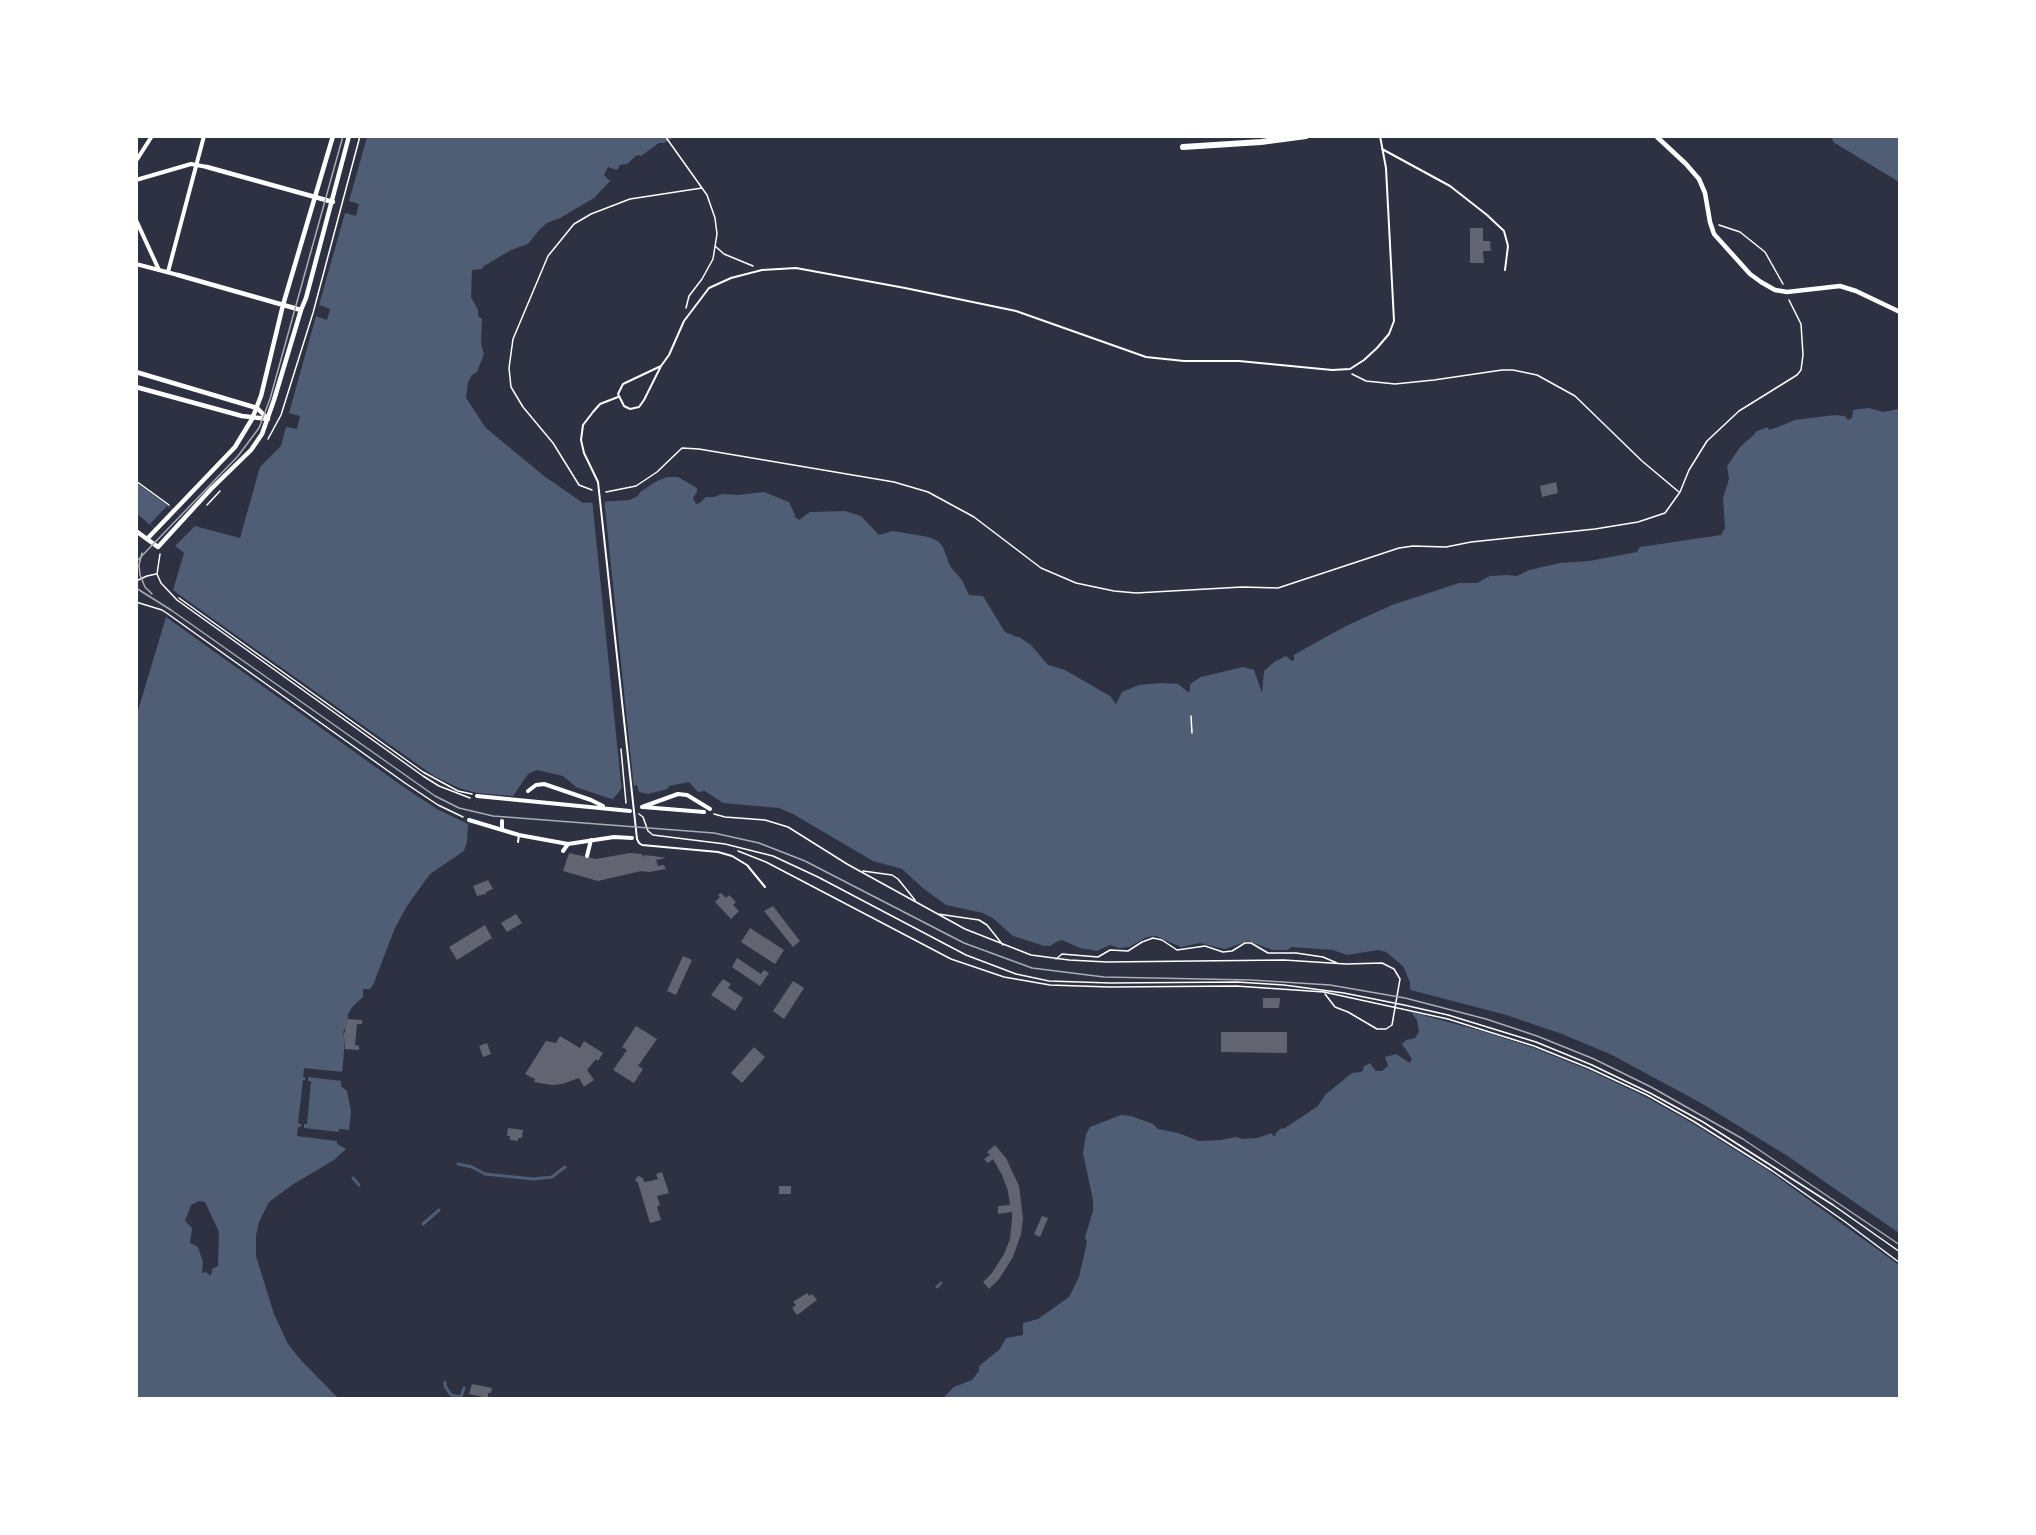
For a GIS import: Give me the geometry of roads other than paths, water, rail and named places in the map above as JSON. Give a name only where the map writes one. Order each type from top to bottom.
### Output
[{"type":"street","points":[[136,161],[152,136]]},
{"type":"street","points":[[168,272],[204,136]]},
{"type":"street","points":[[147,539],[235,447],[252,419],[333,136]]},
{"type":"street","points":[[136,531],[161,548],[166,538],[184,518],[251,450],[268,419],[306,298],[349,136]]},
{"type":"street","points":[[1183,147],[1260,142],[1306,136]]},
{"type":"street","points":[[1656,136],[1699,179],[1705,193],[1710,222],[1718,239],[1750,274],[1770,288],[1787,292],[1840,286],[1856,291],[1899,312]]},
{"type":"street","points":[[136,180],[196,164],[333,202]]},
{"type":"street","points":[[136,220],[159,270]]},
{"type":"street","points":[[136,264],[301,310]]},
{"type":"street","points":[[136,372],[257,408],[268,419]]},
{"type":"street","points":[[136,387],[252,419],[268,419]]},
{"type":"street","points":[[528,791],[536,784],[544,784],[606,807]]},
{"type":"street","points":[[704,812],[642,807],[678,794],[687,795],[710,809]]},
{"type":"street","points":[[476,797],[606,807],[630,811]]},
{"type":"street","points":[[512,800],[517,797]]},
{"type":"street","points":[[626,803],[630,811]]},
{"type":"street","points":[[470,820],[519,835],[568,844],[614,837],[632,838]]},
{"type":"street","points":[[502,821],[502,830]]},
{"type":"street","points":[[614,830],[614,837]]},
{"type":"street","points":[[587,856],[591,840]]},
{"type":"street","points":[[563,851],[568,844]]},
{"type":"lane","points":[[661,366],[622,384],[618,397],[624,406],[630,409],[639,407],[669,355],[687,315],[709,288],[721,282],[762,270],[796,268],[1016,311],[1146,357],[1184,361],[1248,361],[1332,370],[1350,369],[1377,348],[1389,334],[1394,321],[1386,168],[1380,136]]},
{"type":"lane","points":[[1382,149],[1450,186],[1504,231],[1508,246],[1505,270]]},
{"type":"lane","points":[[618,397],[600,404],[583,425],[581,432],[584,453],[598,482],[632,802],[630,811],[639,843],[717,852],[732,856],[747,865],[765,887]]},
{"type":"lane","points":[[518,842],[519,835]]},
{"type":"water","points":[[367,137],[675,137],[659,143],[641,156],[637,155],[627,164],[620,165],[617,170],[608,167],[604,175],[610,181],[594,198],[547,223],[528,244],[511,250],[482,269],[472,270],[471,297],[478,310],[478,316],[482,319],[481,344],[484,354],[477,372],[468,382],[466,398],[486,428],[544,476],[583,503],[629,500],[657,481],[667,477],[678,477],[697,488],[693,498],[696,504],[706,497],[722,494],[764,492],[789,502],[795,517],[799,520],[810,512],[845,511],[861,516],[879,535],[893,531],[929,537],[938,541],[943,547],[950,566],[962,580],[969,595],[983,596],[1005,632],[1031,645],[1048,665],[1065,670],[1110,696],[1116,704],[1122,692],[1139,685],[1178,684],[1188,692],[1190,684],[1201,677],[1243,667],[1254,670],[1262,693],[1264,671],[1274,662],[1286,656],[1292,661],[1294,655],[1306,648],[1392,605],[1459,583],[1477,583],[1490,576],[1517,576],[1529,570],[1560,563],[1589,561],[1637,552],[1640,547],[1721,535],[1725,528],[1723,498],[1729,479],[1727,466],[1741,446],[1755,432],[1768,427],[1769,430],[1795,420],[1834,415],[1845,416],[1848,420],[1852,418],[1853,410],[1869,408],[1883,412],[1899,409],[1899,1398],[943,1398],[954,1387],[972,1380],[979,1371],[979,1366],[1000,1349],[1006,1338],[1023,1335],[1023,1323],[1038,1319],[1069,1297],[1079,1277],[1087,1242],[1085,1237],[1093,1211],[1093,1200],[1083,1153],[1086,1134],[1090,1127],[1121,1115],[1131,1116],[1153,1124],[1158,1129],[1199,1141],[1236,1137],[1257,1138],[1272,1133],[1275,1136],[1280,1129],[1318,1106],[1325,1095],[1352,1073],[1361,1072],[1363,1067],[1370,1063],[1376,1071],[1382,1071],[1388,1066],[1385,1057],[1396,1054],[1410,1063],[1412,1059],[1402,1044],[1406,1040],[1415,1038],[1419,1032],[1417,1020],[1411,1012],[1410,982],[1403,966],[1386,952],[1378,950],[1347,955],[1333,950],[1291,947],[1288,950],[1273,950],[1248,941],[1225,949],[1200,943],[1181,947],[1156,936],[1147,937],[1129,947],[1119,948],[1110,945],[1097,951],[1080,948],[1062,940],[1050,946],[1044,946],[1013,936],[994,919],[983,913],[946,905],[902,869],[873,861],[779,808],[723,803],[705,791],[698,792],[689,782],[648,794],[639,792],[637,785],[622,788],[613,799],[576,787],[563,776],[537,770],[528,774],[513,796],[477,793],[468,824],[464,851],[430,874],[407,906],[395,928],[373,985],[370,989],[363,989],[363,997],[348,1014],[347,1029],[344,1029],[341,1086],[347,1091],[351,1111],[349,1130],[339,1129],[338,1144],[346,1149],[334,1160],[269,1202],[259,1222],[256,1256],[274,1314],[288,1344],[338,1398],[137,1398],[136,717],[166,617],[181,596],[173,590],[184,553],[137,514],[137,483],[195,526],[240,538],[260,467],[281,446],[286,427],[297,429],[300,416],[289,413],[316,316],[327,320],[330,309],[319,305],[345,213],[356,216],[359,204],[349,201]],"holes":[[[199,1201],[205,1202],[219,1232],[218,1266],[212,1269],[211,1276],[206,1272],[202,1273],[203,1262],[198,1247],[190,1243],[192,1228],[185,1221],[191,1205]]]},
{"type":"water","points":[[1832,137],[1899,137],[1899,182],[1833,142]]},
{"type":"waterway","points":[[458,1164],[472,1167],[485,1174],[533,1179],[552,1177],[565,1167]]},
{"type":"waterway","points":[[353,1178],[359,1185]]},
{"type":"waterway","points":[[423,1224],[439,1210]]},
{"type":"waterway","points":[[937,1287],[941,1283]]},
{"type":"waterway","points":[[445,1382],[451,1395],[461,1397]]},
{"type":"waterway","points":[[461,1397],[464,1388]]},
{"type":"tram line","points":[[136,562],[238,456],[259,428],[270,399],[343,136]]},
{"type":"tram line","points":[[142,553],[139,565],[140,575],[145,587],[152,594]]},
{"type":"tram line","points":[[136,588],[171,610],[435,796],[459,808],[493,816],[714,833],[759,843],[805,861],[964,943],[1032,968],[1104,977],[1251,980],[1330,985],[1405,998],[1486,1019],[1594,1059],[1651,1087],[1743,1139],[1900,1245]]}]
